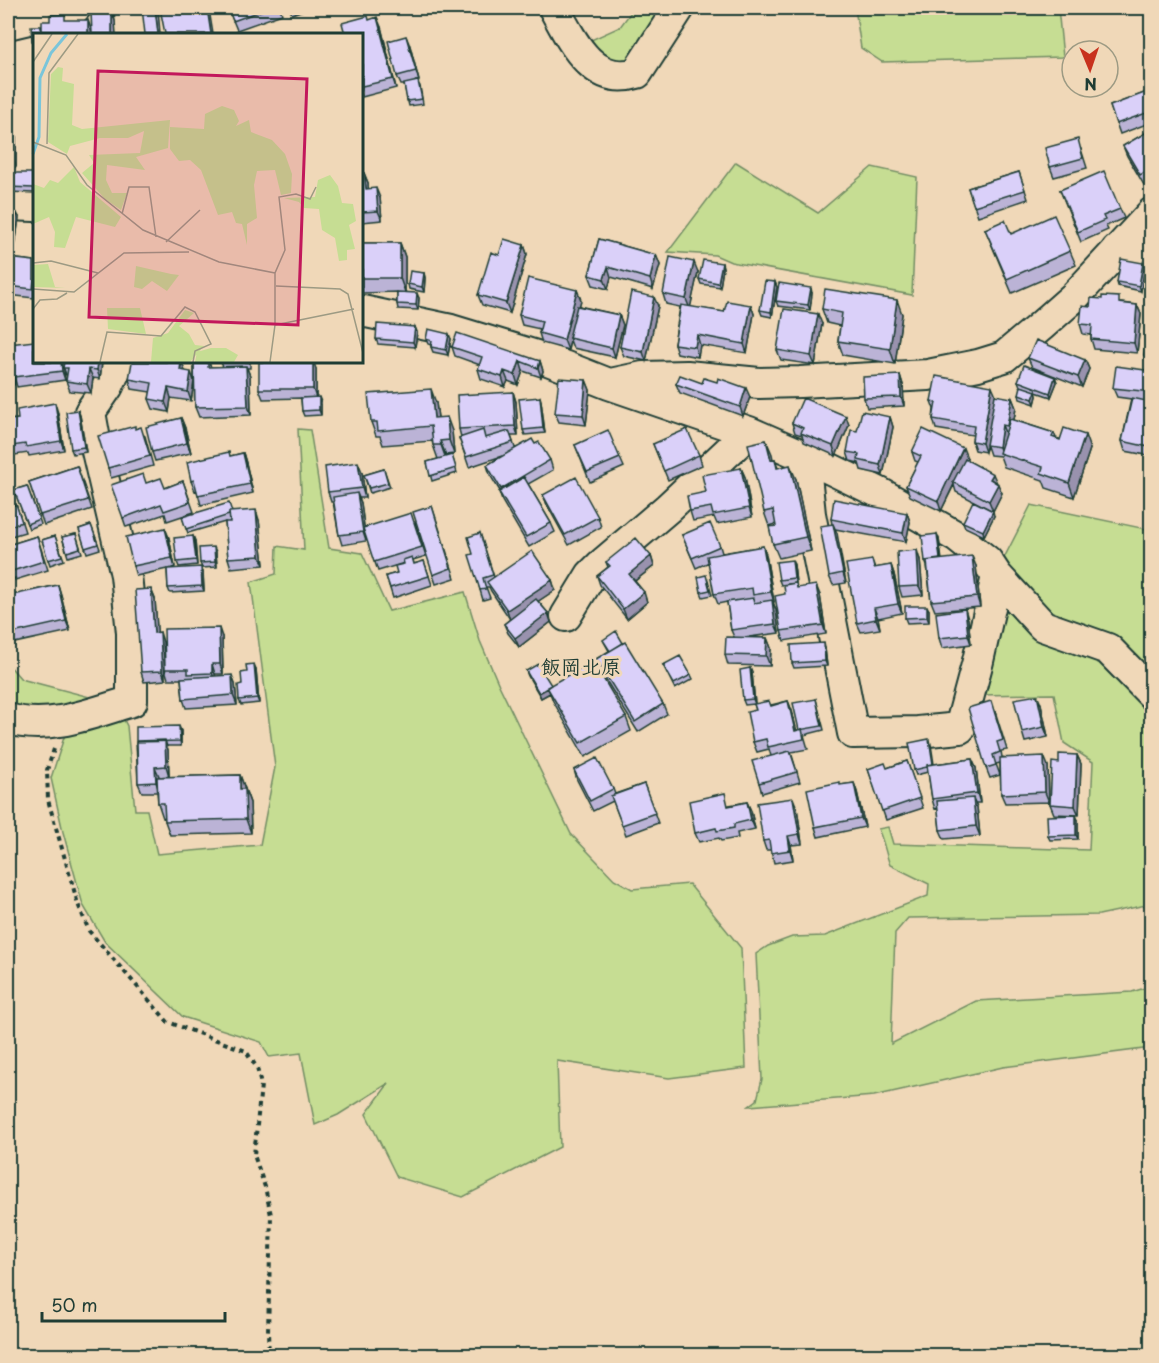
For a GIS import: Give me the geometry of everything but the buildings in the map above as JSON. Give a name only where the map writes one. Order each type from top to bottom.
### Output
[{"type":"street","points":[[8,24],[75,8]]},
{"type":"street","points":[[130,8],[131,33]]},
{"type":"street","points":[[554,8],[576,49],[587,61],[609,74],[620,76],[637,73],[680,8]]},
{"type":"street","points":[[8,205],[33,206]]},
{"type":"street","points":[[609,384],[643,377],[687,376],[759,383],[928,375],[1004,357],[1075,297],[1152,213]]},
{"type":"street","points":[[1118,250],[1152,255]]},
{"type":"street","points":[[363,311],[451,330],[543,358],[609,384],[749,432],[804,456],[880,493],[957,537],[987,561],[997,576],[1043,626],[1108,649],[1152,694]]},
{"type":"street","points":[[8,720],[37,724],[62,721],[132,701],[132,633],[126,575],[104,484],[90,412],[108,386],[119,363]]},
{"type":"street","points":[[566,616],[591,575],[668,508],[749,432]]},
{"type":"street","points":[[804,456],[810,514],[852,733],[918,732],[960,728],[997,576]]},
{"type":"path","points":[[62,721],[47,770],[48,800],[78,904],[89,931],[168,1022],[246,1051],[257,1068],[261,1085],[254,1155],[265,1187],[271,1215],[269,1356]]},
{"type":"green space","points":[[634,8],[667,8],[630,62],[610,62],[580,45],[620,27]]},
{"type":"green space","points":[[855,8],[1058,8],[1061,39],[1060,57],[882,62],[861,48]]},
{"type":"green space","points":[[736,162],[818,213],[872,167],[917,177],[912,295],[731,262],[715,255],[668,252]]},
{"type":"green space","points":[[298,429],[310,430],[329,548],[362,553],[389,611],[465,592],[480,641],[499,685],[571,834],[614,879],[632,889],[689,884],[741,948],[746,1068],[669,1078],[557,1061],[560,1147],[463,1197],[397,1177],[366,1114],[389,1083],[338,1115],[315,1125],[301,1053],[269,1057],[261,1042],[183,1017],[105,942],[83,905],[51,778],[67,728],[120,712],[127,726],[135,810],[147,810],[157,854],[260,845],[275,767],[251,582],[276,574],[277,546],[304,550]]},
{"type":"green space","points":[[1031,505],[1151,530],[1151,678],[1048,616],[1002,562]]},
{"type":"green space","points":[[1002,598],[1094,655],[1151,715],[1151,904],[1099,915],[908,918],[895,933],[891,1044],[976,1001],[1132,992],[1151,986],[1151,1048],[1003,1067],[874,1096],[749,1106],[757,1100],[762,1079],[756,954],[768,946],[792,937],[825,936],[928,896],[929,884],[890,865],[878,829],[888,827],[893,844],[1089,850],[1093,762],[1064,743],[1054,694],[976,695]]},
{"type":"green space","points":[[8,664],[21,679],[105,701],[62,715],[8,711]]},
{"type":"district","name":"飯岡北原","points":[[581,667]]}]
